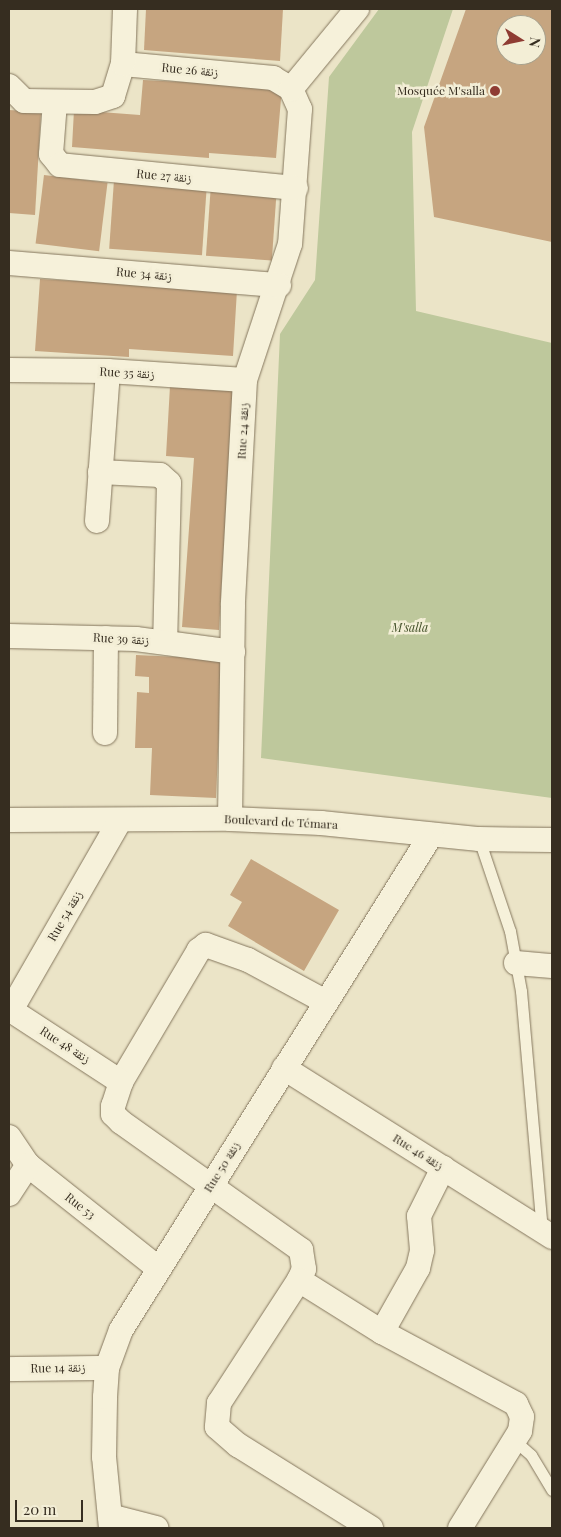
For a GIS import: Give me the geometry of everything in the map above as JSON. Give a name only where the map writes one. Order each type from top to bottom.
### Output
[{"type":"street","points":[[9,86],[24,101],[106,100],[118,84],[123,64],[125,9]]},
{"type":"street","points":[[291,90],[357,9]]},
{"type":"street","name":"Rue 26 زنقة","points":[[123,64],[273,78],[291,90]]},
{"type":"street","name":"Rue 24 زنقة","points":[[230,819],[233,652],[245,380],[279,285],[290,244],[296,188],[300,110],[291,90]]},
{"type":"street","name":"Rue 27 زنقة","points":[[54,102],[51,141],[52,159],[67,167],[296,188]]},
{"type":"street","name":"Rue 34 زنقة","points":[[9,263],[279,285]]},
{"type":"street","name":"Rue 35 زنقة","points":[[9,370],[108,371],[245,380]]},
{"type":"street","points":[[97,521],[108,371]]},
{"type":"street","points":[[100,472],[160,475],[169,483],[166,642]]},
{"type":"street","name":"Rue 39 زنقة","points":[[9,636],[106,638],[166,642],[233,652]]},
{"type":"street","points":[[104,733],[106,638]]},
{"type":"street","name":"Boulevard de Témara","points":[[9,820],[119,822],[230,819],[321,823],[479,839],[552,840]]},
{"type":"street","name":"Rue 54 زنقة","points":[[10,1010],[119,822]]},
{"type":"street","name":"Rue 50 زنقة","points":[[111,1522],[104,1427],[108,1368],[121,1330],[158,1268],[431,835]]},
{"type":"street","points":[[326,1002],[248,960],[206,945],[198,950],[121,1082],[113,1114],[296,1243],[304,1256],[299,1280],[219,1403],[217,1426],[238,1445],[371,1528]]},
{"type":"street","points":[[516,962],[552,966]]},
{"type":"street","name":"Rue 48 زنقة","points":[[10,1010],[121,1082]]},
{"type":"street","name":"Rue 46 زنقة","points":[[284,1068],[547,1234]]},
{"type":"street","name":"Rue 53","points":[[9,1137],[28,1165],[158,1268]]},
{"type":"street","points":[[9,1194],[28,1165]]},
{"type":"street","points":[[382,1332],[418,1268],[422,1250],[419,1216],[443,1168]]},
{"type":"street","points":[[299,1280],[382,1332],[516,1404],[522,1425],[515,1440],[460,1528]]},
{"type":"street","name":"Rue 14 زنقة","points":[[9,1369],[108,1368]]},
{"type":"street","points":[[111,1522],[156,1528]]},
{"type":"lane","points":[[479,839],[510,931],[516,962],[528,1040],[547,1234]]},
{"type":"lane","points":[[515,1440],[531,1455],[552,1490]]},
{"type":"green space","name":"M'salla","points":[[379,9],[453,9],[412,132],[416,311],[552,343],[552,798],[261,758],[280,334],[315,280],[329,77]]},
{"type":"building","points":[[146,9],[283,9],[280,61],[144,50]]},
{"type":"building","name":"Mosquée M'salla","points":[[466,9],[552,9],[552,242],[434,217],[424,127]]},
{"type":"building","points":[[143,80],[282,87],[276,158],[209,153],[209,158],[72,147],[74,110],[140,115]]},
{"type":"building","points":[[9,110],[41,112],[35,215],[9,213]]},
{"type":"building","points":[[44,175],[108,183],[99,251],[36,243]]},
{"type":"building","points":[[114,180],[207,186],[202,255],[109,249]]},
{"type":"building","points":[[211,184],[277,189],[272,260],[206,256]]},
{"type":"building","points":[[40,279],[237,290],[233,356],[129,349],[129,357],[35,351]]},
{"type":"building","points":[[170,386],[233,391],[219,630],[182,627],[194,458],[166,456]]},
{"type":"building","points":[[136,655],[222,659],[216,798],[150,795],[152,748],[135,748],[137,692],[149,693],[149,677],[135,676]]},
{"type":"building","points":[[251,859],[339,910],[304,971],[228,926],[242,902],[230,895]]},
{"type":"place","name":"Mosquée M'salla","points":[[495,91]]}]
